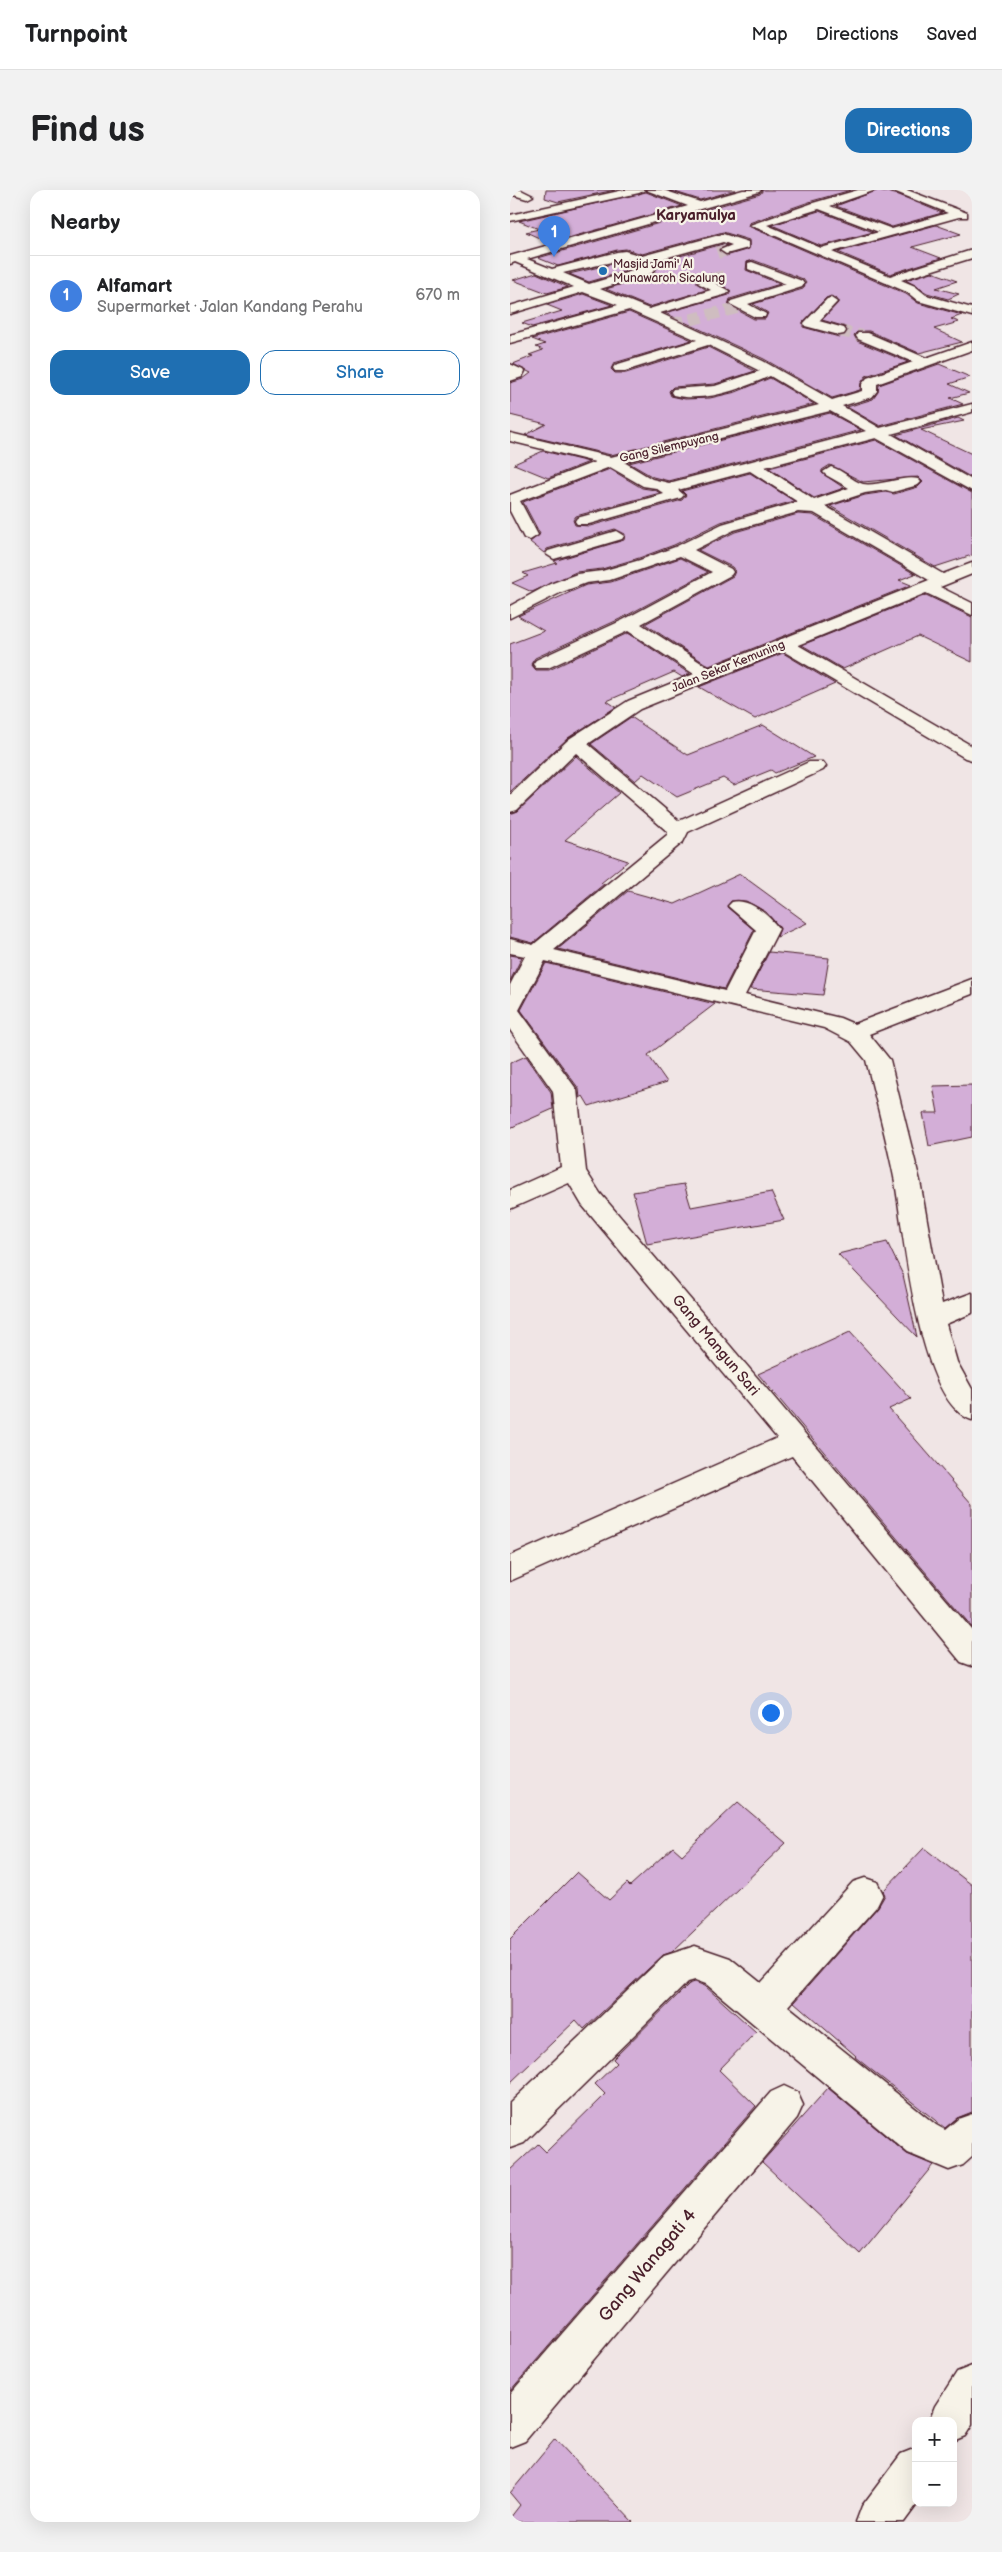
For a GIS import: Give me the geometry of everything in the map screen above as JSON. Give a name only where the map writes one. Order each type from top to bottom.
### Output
[{"type":"street","points":[[510,190],[527,196]]},
{"type":"street","points":[[510,218],[639,190]]},
{"type":"street","points":[[652,190],[697,205]]},
{"type":"street","points":[[513,259],[755,190]]},
{"type":"street","points":[[870,190],[756,225],[823,251],[911,289],[922,298],[972,312]]},
{"type":"street","points":[[897,190],[972,218]]},
{"type":"street","points":[[817,205],[890,232]]},
{"type":"street","points":[[823,251],[958,214]]},
{"type":"street","points":[[510,310],[648,270],[649,268],[635,263],[642,260],[723,238],[744,245],[731,266],[705,284],[723,291],[647,313]]},
{"type":"street","points":[[890,280],[972,254]]},
{"type":"street","points":[[549,273],[617,256],[625,255],[642,260]]},
{"type":"street","points":[[513,259],[647,313],[708,340],[770,371],[972,486]]},
{"type":"street","points":[[731,266],[798,284],[736,304],[760,314]]},
{"type":"street","points":[[831,302],[810,323],[839,330]]},
{"type":"street","points":[[510,339],[562,323],[629,306]]},
{"type":"street","points":[[863,336],[927,363]]},
{"type":"street","points":[[620,368],[708,340]]},
{"type":"street","name":"Gang Silempuyang","points":[[511,500],[610,461],[734,432],[831,406],[866,394],[870,391],[869,384],[872,382],[972,346]]},
{"type":"street","points":[[510,368],[518,371],[517,374],[510,377]]},
{"type":"street","points":[[678,392],[714,393],[743,384],[770,371]]},
{"type":"street","points":[[667,488],[880,434],[927,418],[972,408]]},
{"type":"street","points":[[734,432],[773,461]]},
{"type":"street","points":[[510,437],[610,461],[648,483],[660,484],[676,494],[583,521]]},
{"type":"street","points":[[753,466],[972,610]]},
{"type":"street","points":[[832,472],[862,489]]},
{"type":"street","points":[[510,613],[556,588],[583,578],[604,576],[640,565],[681,550],[728,527],[797,507],[816,507],[862,489],[886,485],[893,487],[913,482]]},
{"type":"street","points":[[511,500],[530,535]]},
{"type":"street","points":[[554,554],[600,540],[618,547],[640,565]]},
{"type":"street","points":[[542,664],[629,624],[725,572],[681,550]]},
{"type":"street","name":"Jalan Sekar Kemuning","points":[[514,798],[576,743],[634,705],[972,568]]},
{"type":"street","points":[[629,624],[708,675]]},
{"type":"street","points":[[784,644],[972,754]]},
{"type":"street","points":[[576,743],[677,829]]},
{"type":"street","points":[[677,829],[816,766]]},
{"type":"street","points":[[510,1007],[539,951],[676,838],[677,829]]},
{"type":"street","points":[[731,1000],[768,929],[739,906]]},
{"type":"street","points":[[510,946],[539,951],[731,1000],[801,1015],[855,1032],[870,1046],[878,1060],[907,1181],[931,1319],[943,1362],[955,1387],[972,1409]]},
{"type":"street","points":[[855,1032],[972,986]]},
{"type":"street","name":"Gang Mangun Sari","points":[[510,1014],[564,1090],[574,1171],[590,1199],[684,1307],[972,1653]]},
{"type":"street","points":[[510,1200],[574,1171]]},
{"type":"street","points":[[931,1319],[972,1303]]},
{"type":"street","points":[[510,1569],[796,1442]]},
{"type":"street","points":[[763,2007],[865,1894]]},
{"type":"street","points":[[510,2129],[677,1968],[695,1963],[717,1970],[922,2140],[948,2151],[972,2133]]},
{"type":"street","name":"Gang Wanagati 4","points":[[510,2426],[784,2104]]},
{"type":"street","points":[[953,2417],[972,2387]]},
{"type":"street","points":[[878,2522],[912,2475]]},
{"type":"building","points":[[546,190],[615,190],[558,202],[545,198]]},
{"type":"building","points":[[669,190],[736,190],[700,200]]},
{"type":"building","points":[[763,190],[851,190],[812,201],[749,223],[748,226],[906,294],[918,303],[962,315],[951,319],[959,322],[934,329],[962,342],[919,353],[869,331],[858,331],[854,335],[857,341],[908,362],[866,376],[861,383],[860,390],[832,398],[764,359],[665,313],[729,295],[731,291],[718,283],[722,279],[718,274],[709,274],[696,282],[706,290],[649,307],[606,289],[653,275],[657,268],[651,264],[723,244],[727,245],[718,250],[726,256],[749,249],[749,240],[723,232],[642,254],[626,249],[617,250],[558,266],[538,258],[760,194]],"holes":[[[753,260],[803,279],[806,283],[803,289],[753,304],[768,313],[765,319],[754,319],[728,305],[730,299],[780,284],[746,270],[747,262]],[[831,296],[838,300],[838,303],[822,320],[846,327],[848,332],[844,336],[839,337],[803,327],[803,322],[826,298]]]},
{"type":"building","points":[[878,190],[899,195],[942,213],[892,227],[836,206]]},
{"type":"building","points":[[646,192],[682,206],[550,243],[526,232],[539,229],[519,221]]},
{"type":"building","points":[[819,211],[873,232],[821,246],[772,225]]},
{"type":"building","points":[[936,225],[961,234],[912,247],[941,258],[890,274],[838,252]]},
{"type":"building","name":"Masjid Jami' Al Munawaroh Sicalung","points":[[625,261],[629,262],[629,267],[633,269],[589,282],[569,274]]},
{"type":"building","points":[[932,272],[957,281],[936,288],[959,294],[948,299],[927,293],[906,280]]},
{"type":"building","points":[[536,273],[568,287],[547,293],[513,280]]},
{"type":"building","points":[[583,294],[612,305],[532,327],[522,323],[562,311],[547,305]]},
{"type":"building","points":[[629,312],[692,340],[614,363],[611,369],[615,373],[626,373],[708,347],[755,371],[715,384],[673,387],[669,391],[671,396],[685,399],[710,398],[736,392],[770,378],[814,404],[611,455],[525,435],[546,424],[510,415],[510,383],[523,379],[531,373],[513,364],[543,350],[536,347],[545,344],[532,339]]},
{"type":"building","points":[[939,364],[970,377],[949,384],[969,393],[950,398],[963,404],[880,426],[847,407],[873,399],[878,392],[879,385]]},
{"type":"building","points":[[830,413],[861,430],[669,481],[653,477],[629,463]]},
{"type":"building","points":[[958,418],[964,421],[921,430],[972,454],[972,478],[896,435]]},
{"type":"building","points":[[876,440],[972,493],[972,555],[935,567],[830,506],[865,495],[886,492],[894,494],[918,487],[923,482],[918,477],[863,482],[830,465],[822,470],[822,473],[844,488],[814,498],[769,468]]},
{"type":"building","points":[[543,451],[589,462],[548,478],[514,464]]},
{"type":"building","points":[[610,469],[642,488],[655,490],[660,493],[576,516],[573,520],[575,525],[590,526],[682,500],[686,495],[682,491],[750,473],[794,501],[721,522],[674,545],[639,558],[602,569],[576,572],[532,592],[512,583],[528,576],[523,573],[557,563],[554,561],[624,540],[625,534],[615,529],[547,549],[544,553],[530,542],[540,534],[523,502]]},
{"type":"building","points":[[798,514],[813,515],[915,574],[899,580],[911,585],[709,666],[645,624],[733,576],[735,571],[732,567],[698,550],[735,532]]},
{"type":"building","points":[[680,558],[708,572],[622,618],[535,658],[531,664],[536,670],[549,670],[628,633],[690,674],[682,677],[674,672],[607,701],[616,707],[568,738],[510,792],[510,644],[544,631],[518,616],[586,585],[611,582]]},
{"type":"building","points":[[926,595],[972,617],[972,662],[918,636],[843,669],[802,645]]},
{"type":"building","points":[[783,653],[835,684],[755,719],[699,687]]},
{"type":"building","points":[[631,717],[688,755],[763,725],[814,757],[775,773],[771,770],[734,785],[723,778],[677,797],[643,774],[635,781],[591,744]]},
{"type":"building","points":[[576,756],[619,793],[565,840],[628,861],[601,883],[604,884],[533,943],[510,937],[510,814],[518,811]]},
{"type":"building","points":[[740,874],[807,923],[777,937],[780,928],[766,912],[746,901],[731,901],[727,907],[754,930],[724,989],[558,949],[628,891],[675,904]]},
{"type":"building","points":[[769,952],[829,958],[823,995],[750,989]]},
{"type":"building","points":[[510,955],[522,957],[510,981]]},
{"type":"building","points":[[546,963],[715,1004],[648,1055],[667,1082],[589,1106],[583,1096],[580,1098],[579,1089],[521,1010]]},
{"type":"building","points":[[526,1056],[551,1092],[553,1109],[510,1128],[510,1063]]},
{"type":"building","points":[[972,1085],[972,1137],[929,1146],[923,1113],[938,1113],[933,1086]]},
{"type":"building","points":[[684,1184],[691,1207],[771,1192],[784,1220],[647,1244],[633,1192]]},
{"type":"building","points":[[887,1242],[903,1275],[917,1337],[838,1254]]},
{"type":"building","points":[[850,1332],[911,1399],[889,1409],[972,1504],[972,1627],[758,1374]]},
{"type":"building","points":[[738,1802],[786,1843],[672,1952],[663,1955],[584,2029],[576,2020],[510,2083],[510,1939],[577,1872],[609,1900],[627,1883],[630,1886],[673,1847],[682,1855]]},
{"type":"building","points":[[924,1848],[972,1885],[972,2112],[957,2118],[945,2128],[855,2057],[794,2002],[878,1907],[885,1895],[883,1891]]},
{"type":"building","points":[[695,1982],[705,1986],[756,2032],[719,2070],[756,2106],[510,2391],[510,2170],[538,2144],[546,2152],[605,2094],[595,2084],[617,2063],[613,2059],[689,1984]]},
{"type":"building","points":[[828,2088],[907,2154],[933,2165],[860,2254],[762,2162]]},
{"type":"building","points":[[555,2439],[633,2522],[510,2522],[510,2518],[520,2505],[510,2493]]},
{"type":"tunnel","points":[[717,253],[726,250]]},
{"type":"tunnel","points":[[714,279],[724,276]]},
{"type":"tunnel","points":[[673,324],[741,307]]},
{"type":"tunnel","points":[[839,331],[863,336]]},
{"type":"place","name":"Alfamart","points":[[554,257]]},
{"type":"place","name":"Masjid Jami' Al Munawaroh Sicalung","points":[[603,271]]},
{"type":"district","name":"Karyamulya","points":[[696,215]]}]
